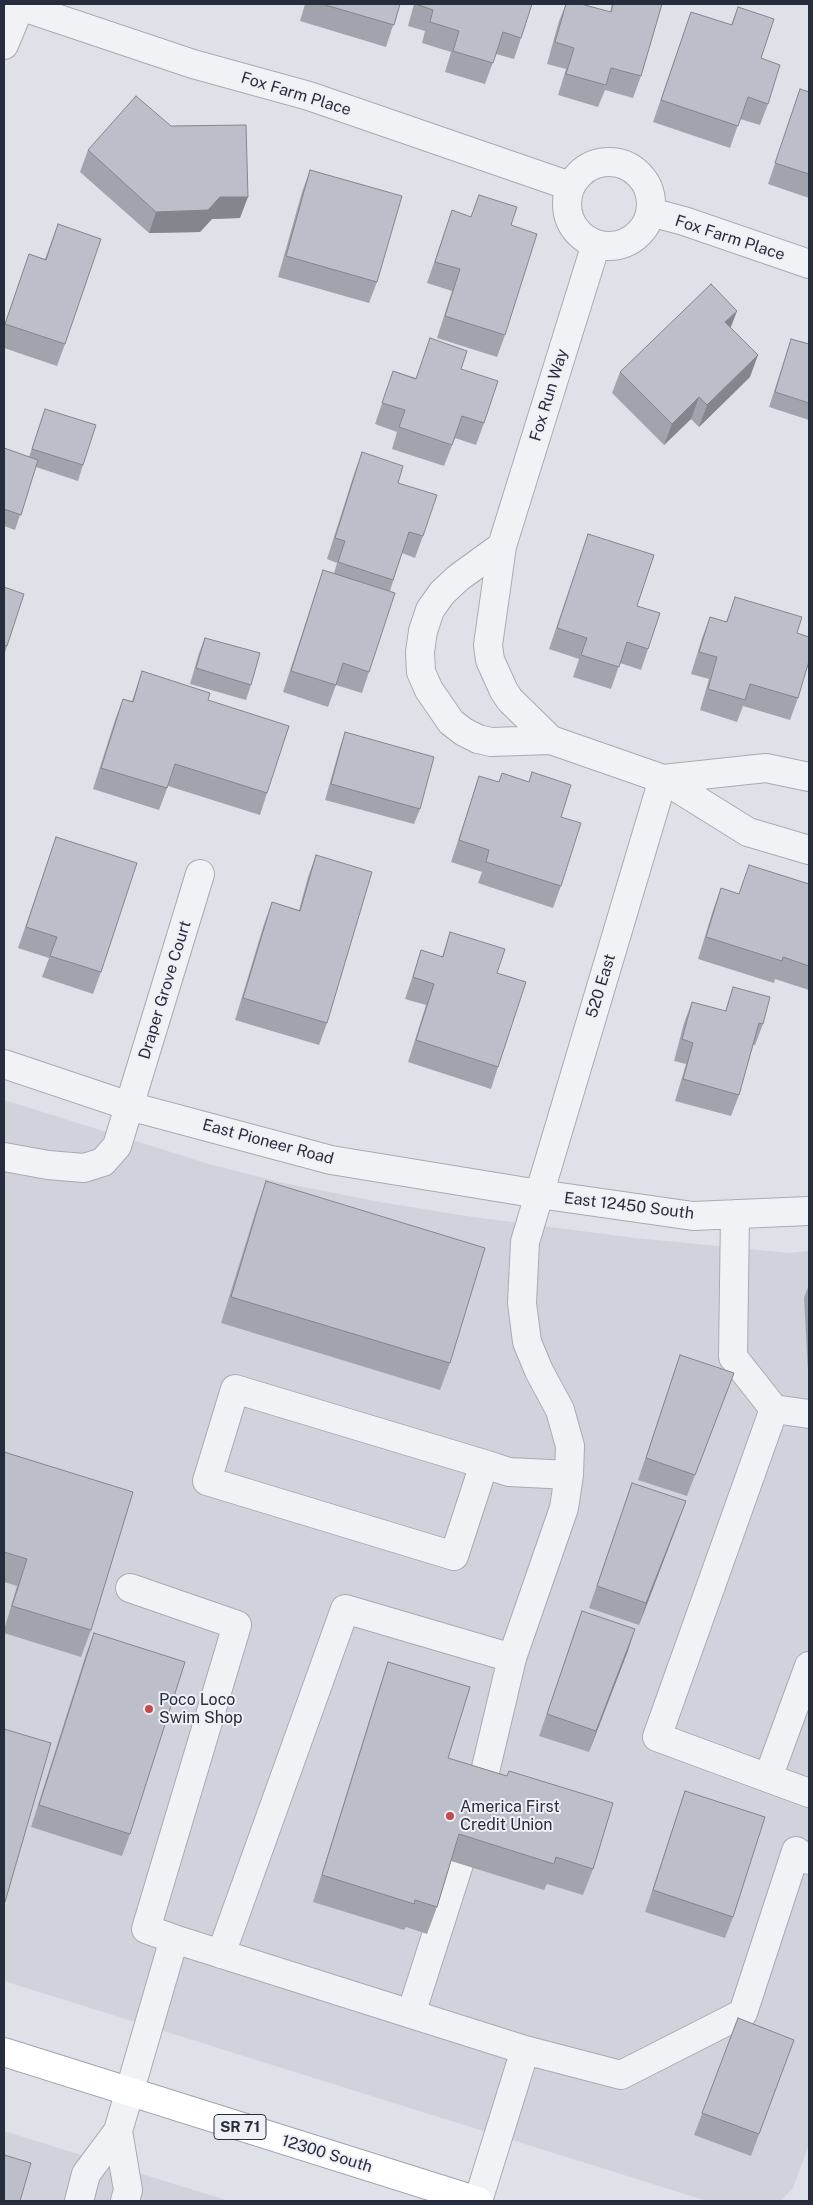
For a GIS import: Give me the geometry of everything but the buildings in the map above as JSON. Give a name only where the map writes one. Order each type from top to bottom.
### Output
[{"type":"main road","name":"12300 South","points":[[4,2052],[478,2201]]},
{"type":"street","points":[[4,45],[20,5]]},
{"type":"street","name":"Fox Farm Place","points":[[20,5],[192,64],[308,96],[570,186]]},
{"type":"street","points":[[607,161],[622,164],[635,171],[645,183],[650,197],[650,212],[645,225],[636,236],[624,243],[610,246],[596,244],[583,237],[574,227],[568,214],[566,200],[570,186],[579,174],[592,165],[607,161]]},
{"type":"street","name":"Fox Farm Place","points":[[650,212],[809,264]]},
{"type":"street","name":"Fox Run Way","points":[[551,740],[510,700],[499,681],[490,660],[490,629],[502,546],[596,244]]},
{"type":"street","points":[[502,546],[458,578],[442,594],[430,610],[423,631],[420,652],[421,672],[439,707],[451,722],[464,732],[491,742],[551,740],[662,779],[748,832],[809,850]]},
{"type":"street","points":[[662,779],[766,768],[809,777]]},
{"type":"street","name":"520 East","points":[[479,1797],[512,1658],[564,1508],[569,1475],[570,1446],[560,1410],[539,1371],[527,1342],[522,1303],[525,1242],[662,779]]},
{"type":"street","name":"Draper Grove Court","points":[[4,1157],[48,1165],[84,1168],[102,1162],[117,1146],[200,874]]},
{"type":"street","name":"East Pioneer Road","points":[[4,1064],[129,1106],[331,1160],[540,1194]]},
{"type":"street","name":"East 12450 South","points":[[540,1194],[694,1216],[809,1211]]},
{"type":"street","points":[[735,1214],[733,1357],[774,1409],[809,1414]]},
{"type":"street","points":[[484,1464],[454,1556],[207,1482],[235,1390],[484,1464],[509,1472],[569,1475]]},
{"type":"street","points":[[774,1409],[657,1737],[809,1793]]},
{"type":"street","points":[[130,1588],[237,1625],[146,1929],[525,2050],[621,2075],[743,2012],[796,1851],[809,1860]]},
{"type":"street","points":[[221,1954],[345,1609],[512,1658]]},
{"type":"street","points":[[768,1778],[809,1666]]},
{"type":"street","points":[[411,2014],[460,1864]]},
{"type":"street","points":[[79,2201],[86,2174],[118,2131],[174,1939]]},
{"type":"street","points":[[478,2201],[525,2050]]},
{"type":"street","points":[[118,2131],[128,2190],[124,2201]]},
{"type":"shaded area","points":[[4,1100],[209,1164],[283,1183],[380,1202],[466,1216],[635,1238],[789,1253],[809,1251],[809,2144],[793,2188],[781,2201],[707,2201],[4,1981]]},
{"type":"shaded area","points":[[4,2131],[229,2201],[4,2201]]},
{"type":"place","name":"Poco Loco Swim Shop","points":[[149,1709]]},
{"type":"place","name":"America First Credit Union","points":[[450,1816]]}]
